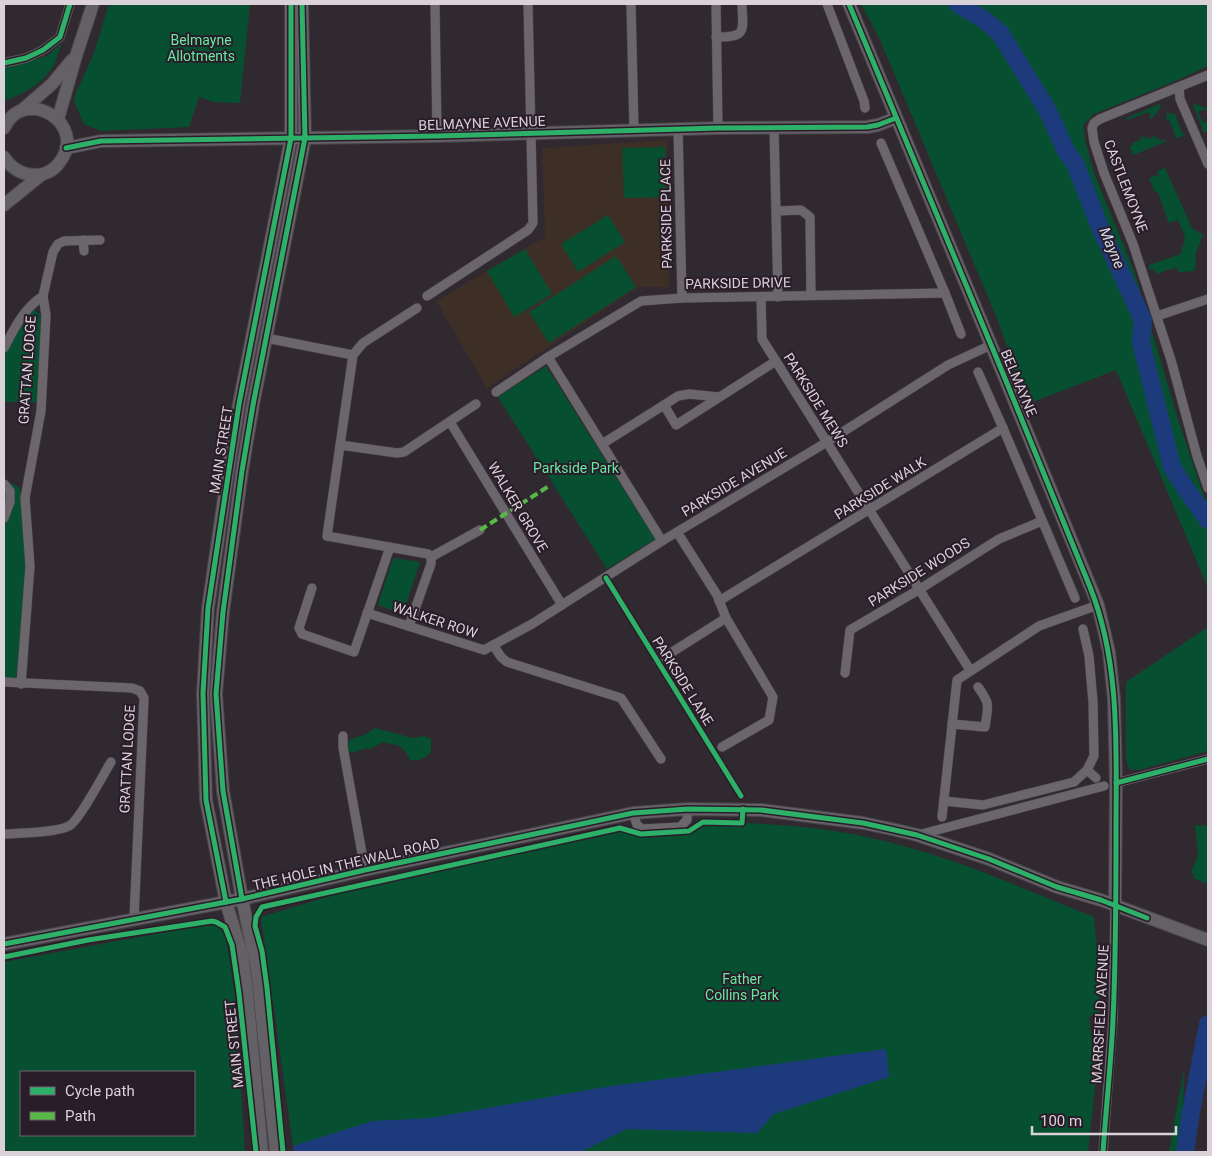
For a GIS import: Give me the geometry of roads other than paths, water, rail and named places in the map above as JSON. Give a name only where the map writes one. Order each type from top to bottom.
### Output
[{"type":"street","points":[[4,63],[26,58],[43,50],[60,38],[70,4]]},
{"type":"street","points":[[58,119],[93,4]]},
{"type":"street","name":"MAIN STREET","points":[[262,1152],[242,955],[226,902],[206,800],[203,694],[208,608],[228,471],[239,404],[291,138],[291,4]]},
{"type":"street","name":"MAIN STREET","points":[[276,1152],[258,969],[242,899],[223,791],[216,694],[223,612],[242,471],[304,138],[302,4]]},
{"type":"street","points":[[435,4],[437,136]]},
{"type":"street","points":[[427,296],[528,230],[533,223],[528,4]]},
{"type":"street","points":[[631,4],[634,130]]},
{"type":"street","points":[[716,4],[718,128]]},
{"type":"street","points":[[716,37],[736,37],[740,33],[743,27],[742,4]]},
{"type":"street","points":[[827,4],[864,100],[865,108]]},
{"type":"street","name":"BELMAYNE","points":[[849,4],[1098,605],[1109,652],[1114,699],[1110,784],[1115,906]]},
{"type":"street","points":[[4,128],[12,115],[52,84],[76,56]]},
{"type":"street","name":"CASTLEMOYNE","points":[[1208,75],[1100,119],[1094,123],[1092,128],[1094,142],[1104,173],[1133,244],[1157,316],[1208,488]]},
{"type":"street","points":[[1179,88],[1180,99],[1208,164]]},
{"type":"street","points":[[4,205],[41,175],[56,167],[62,159],[66,148],[66,134],[58,119],[52,114],[41,109],[31,108],[12,115]]},
{"type":"street","name":"BELMAYNE AVENUE","points":[[66,148],[101,141],[437,136],[718,128],[867,127],[896,118]]},
{"type":"street","points":[[774,128],[778,296]]},
{"type":"street","name":"PARKSIDE PLACE","points":[[678,129],[682,298]]},
{"type":"street","name":"BELMAYNE AVENUE","points":[[66,134],[101,141]]},
{"type":"street","points":[[881,143],[961,334]]},
{"type":"street","points":[[4,157],[12,167],[21,173],[41,175]]},
{"type":"street","points":[[777,211],[801,210],[810,217],[810,296]]},
{"type":"street","points":[[83,240],[84,251]]},
{"type":"street","name":"GRATTAN LODGE","points":[[21,684],[30,566],[25,498],[41,411],[46,314],[43,296],[53,252],[58,244],[83,240],[100,240]]},
{"type":"street","name":"PARKSIDE DRIVE","points":[[496,392],[548,357],[641,301],[682,298],[945,293]]},
{"type":"street","name":"GRATTAN LODGE","points":[[4,348],[20,318],[34,301],[43,296]]},
{"type":"street","name":"PARKSIDE MEWS","points":[[761,297],[762,339],[920,589],[973,668]]},
{"type":"street","points":[[1157,316],[1208,299]]},
{"type":"street","points":[[409,626],[431,564],[430,557],[425,553],[327,536],[353,355],[363,343],[417,308]]},
{"type":"street","points":[[266,338],[353,355]]},
{"type":"street","name":"PARKSIDE AVENUE","points":[[494,646],[562,606],[662,541],[827,442],[948,365],[991,345]]},
{"type":"street","points":[[548,357],[662,541]]},
{"type":"street","points":[[664,405],[676,425],[776,361]]},
{"type":"street","points":[[978,372],[1074,598]]},
{"type":"street","points":[[602,444],[678,396],[689,394],[719,396]]},
{"type":"street","points":[[340,445],[397,453],[404,452],[476,404]]},
{"type":"street","name":"WALKER GROVE","points":[[450,422],[562,606]]},
{"type":"street","name":"PARKSIDE WALK","points":[[720,601],[1003,428]]},
{"type":"street","points":[[4,484],[10,491],[10,496],[8,511],[4,518]]},
{"type":"street","name":"PARKSIDE WOODS","points":[[845,673],[850,630],[999,539],[1042,521]]},
{"type":"street","points":[[430,557],[480,530]]},
{"type":"street","points":[[677,532],[720,601],[726,618],[773,697],[769,720],[722,747]]},
{"type":"street","points":[[312,588],[299,628],[302,634],[354,652],[390,547]]},
{"type":"street","points":[[942,817],[957,680],[1039,626],[1098,605]]},
{"type":"street","name":"WALKER ROW","points":[[367,613],[484,650],[494,646]]},
{"type":"street","points":[[658,661],[726,618]]},
{"type":"street","points":[[944,801],[983,805],[1074,782],[1087,770],[1094,756],[1094,710],[1089,656],[1083,629]]},
{"type":"street","points":[[494,646],[506,662],[621,698],[661,759]]},
{"type":"street","name":"GRATTAN LODGE","points":[[4,682],[132,688],[140,691],[144,698],[134,918]]},
{"type":"street","points":[[952,724],[985,727],[989,704],[978,687]]},
{"type":"street","points":[[203,694],[216,694]]},
{"type":"street","points":[[343,736],[343,747],[365,870]]},
{"type":"street","points":[[917,835],[1208,759]]},
{"type":"street","points":[[4,834],[60,829],[70,826],[111,762]]},
{"type":"street","points":[[1087,770],[1096,778]]},
{"type":"street","points":[[633,814],[637,825],[642,829],[680,827],[687,820],[688,809]]},
{"type":"street","name":"THE HOLE IN THE WALL ROAD","points":[[4,944],[242,899],[365,870],[633,814],[688,809],[760,810],[863,823],[917,835],[989,858],[1057,887],[1101,900],[1205,939]]},
{"type":"street","name":"MARRSFIELD AVENUE","points":[[1103,1152],[1113,1019],[1115,906]]},
{"type":"water","points":[[886,1049],[889,1077],[774,1114],[757,1133],[627,1129],[581,1152],[294,1152],[293,1146],[373,1121],[431,1118],[605,1087]]},
{"type":"waterway","name":"Mayne","points":[[958,4],[983,19],[1000,33],[1048,111],[1066,151],[1075,163],[1099,225],[1143,320],[1141,342],[1172,467],[1208,520]]},
{"type":"waterway","name":"Mayne","points":[[1185,1152],[1208,1024]]},
{"type":"park label","name":"Belmayne Allotments","points":[[201,48]]},
{"type":"park label","name":"Parkside Park","points":[[576,468]]},
{"type":"park label","name":"Father Collins Park","points":[[742,988]]}]
